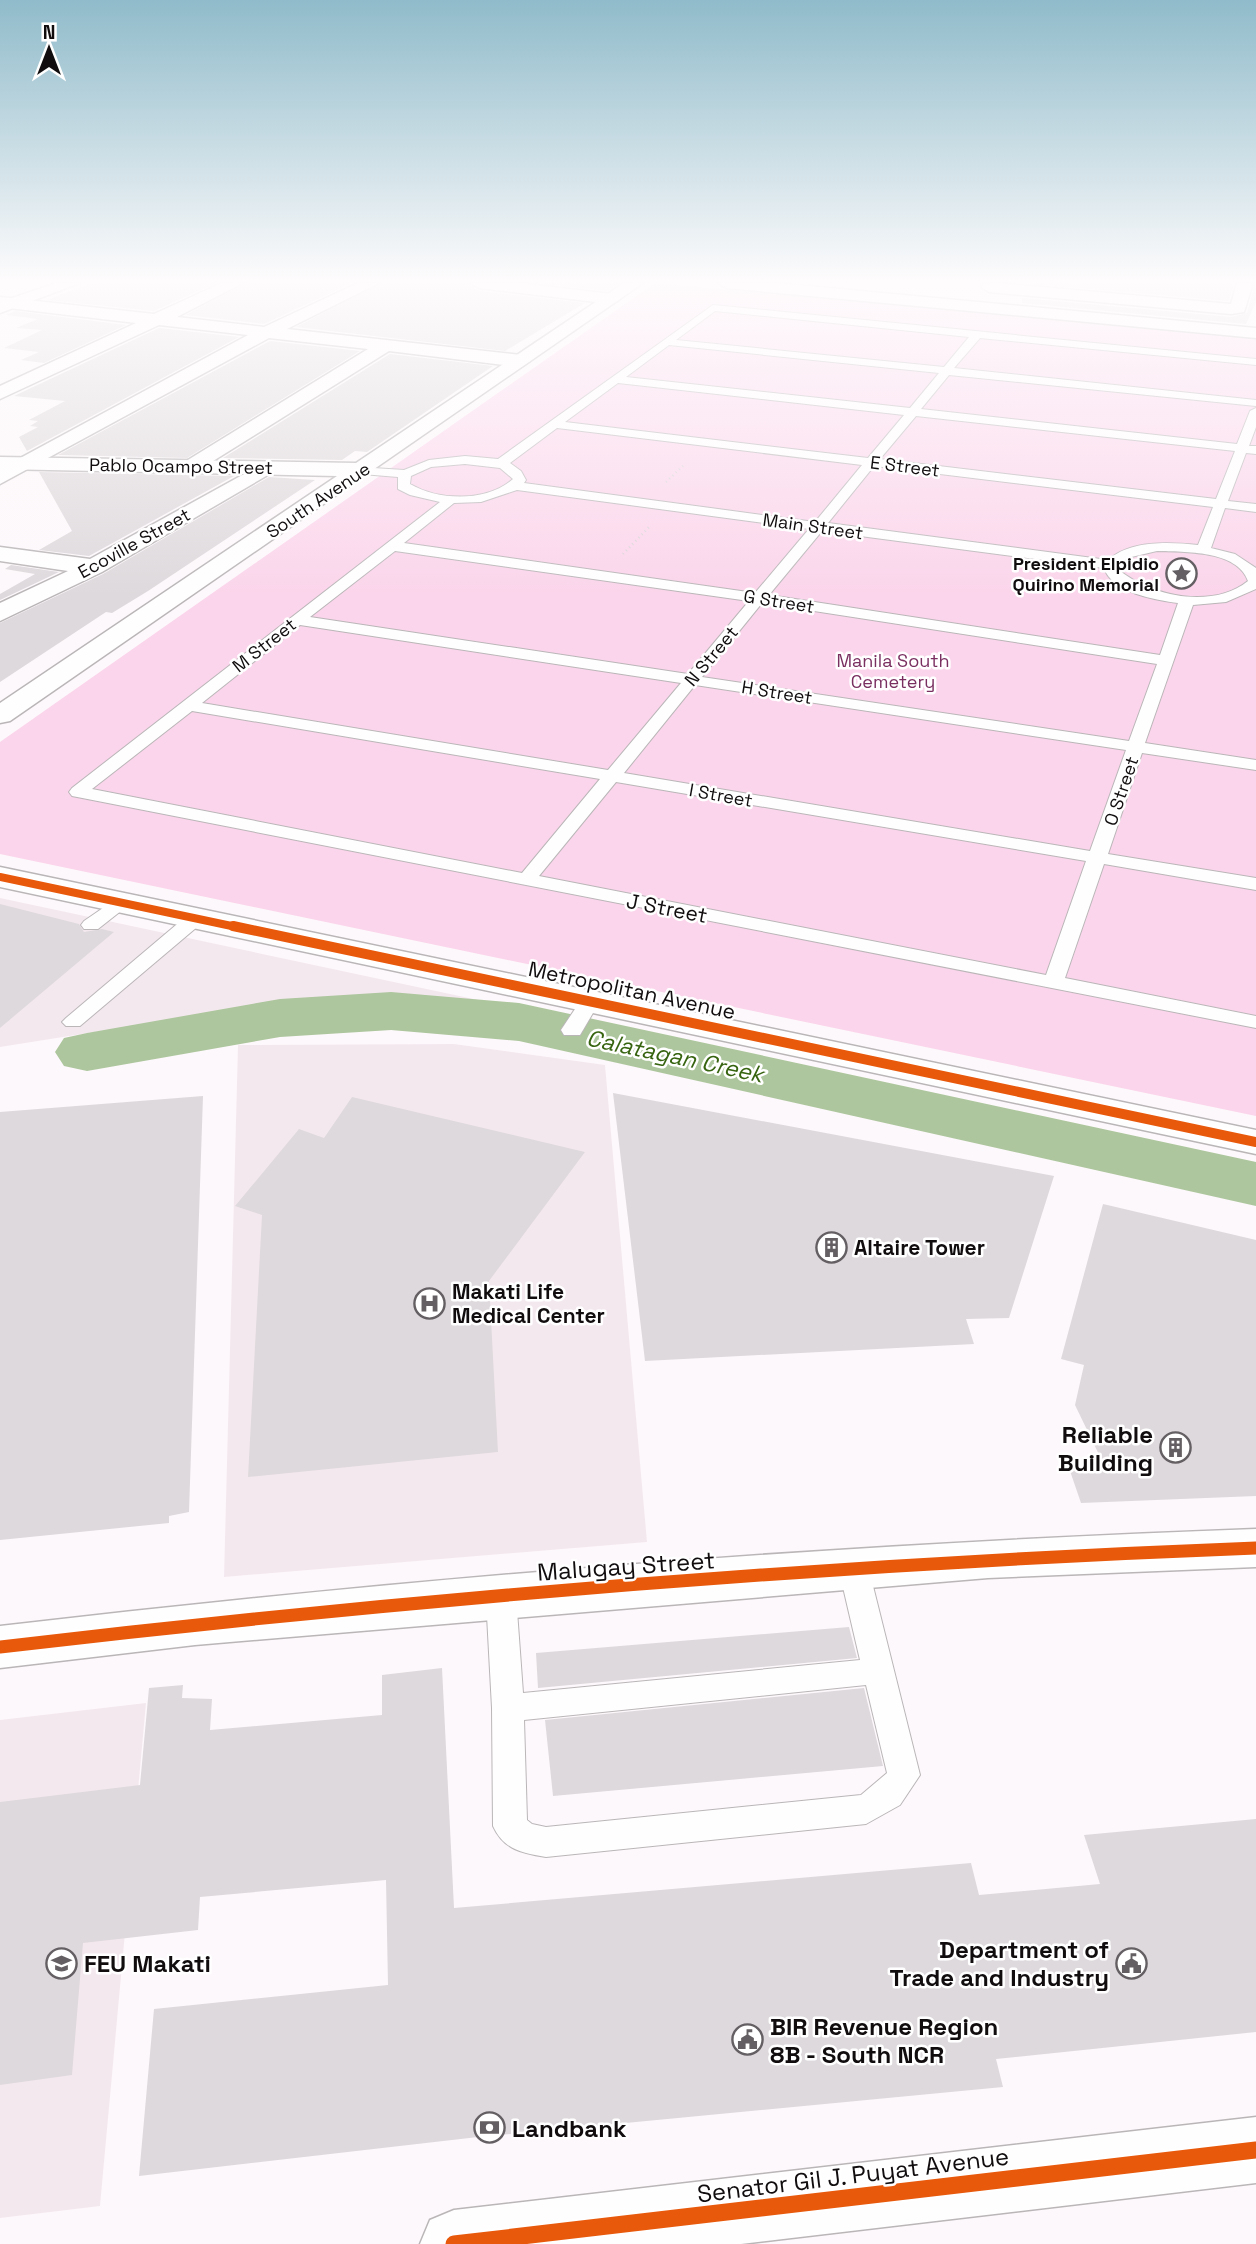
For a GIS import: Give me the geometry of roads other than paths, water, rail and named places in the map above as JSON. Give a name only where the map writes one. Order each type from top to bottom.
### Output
[{"type":"street","points":[[0,478],[166,388]]},
{"type":"street","points":[[190,467],[318,388]]},
{"type":"street","name":"South Avenue","points":[[0,715],[482,388]]},
{"type":"street","name":"Pablo Ocampo Street","points":[[0,463],[362,470]]},
{"type":"street","name":"Ecoville Street","points":[[0,613],[94,567],[266,468]]},
{"type":"street","points":[[0,554],[94,567]]},
{"type":"street","name":"Metropolitan Avenue","points":[[0,877],[196,918],[581,1016],[1256,1142]]},
{"type":"street","name":"Malugay Street","points":[[0,1647],[195,1625],[501,1597],[988,1559],[1256,1548]]},
{"type":"street","name":"Senator Gil J. Puyat Avenue","points":[[454,2244],[1256,2150]]},
{"type":"lane","points":[[500,464],[603,388]]},
{"type":"lane","points":[[694,388],[1256,450]]},
{"type":"lane","name":"N Street","points":[[526,880],[933,388]]},
{"type":"lane","points":[[1108,388],[1256,403]]},
{"type":"lane","points":[[1203,550],[1256,411]]},
{"type":"lane","name":"E Street","points":[[554,424],[1256,508]]},
{"type":"lane","points":[[362,470],[405,474],[414,468],[446,461],[500,464],[519,474],[520,480],[516,486],[490,496],[452,499],[410,491],[403,485],[405,474]]},
{"type":"lane","name":"Main Street","points":[[516,486],[1111,565]]},
{"type":"lane","name":"M Street","points":[[78,792],[452,499]]},
{"type":"lane","name":"G Street","points":[[392,546],[759,598],[1166,662]]},
{"type":"lane","points":[[1172,547],[1203,550],[1243,564],[1254,573],[1256,582],[1251,589],[1233,596],[1187,600],[1130,587],[1112,572],[1111,565],[1122,555],[1143,549],[1172,547]]},
{"type":"lane","name":"O Street","points":[[1053,983],[1187,600]]},
{"type":"lane","name":"H Street","points":[[297,620],[1256,765]]},
{"type":"lane","name":"I Street","points":[[187,705],[1256,884]]},
{"type":"lane","name":"J Street","points":[[78,792],[1256,1022]]},
{"type":"lane","points":[[91,925],[119,903]]},
{"type":"lane","points":[[73,1022],[196,918]]},
{"type":"lane","points":[[501,1597],[508,1708],[510,1826],[523,1838],[546,1842],[866,1808],[888,1797],[898,1788],[904,1775],[854,1570]]},
{"type":"lane","points":[[508,1708],[879,1671]]},
{"type":"waterway","name":"Calatagan Creek","points":[[87,1052],[280,1018],[391,1011],[519,1022],[1256,1184]]},
{"type":"place","name":"President Elpidio Quirino Memorial","points":[[1182,573]]},
{"type":"place","name":"Altaire Tower","points":[[831,1247]]},
{"type":"place","name":"Makati Life Medical Center","points":[[429,1303]]},
{"type":"place","name":"Reliable Building","points":[[1176,1448]]},
{"type":"place","name":"FEU Makati","points":[[61,1963]]},
{"type":"place","name":"Department of Trade and Industry","points":[[1132,1963]]},
{"type":"place","name":"BIR Revenue Region 8B - South NCR","points":[[747,2040]]},
{"type":"place","name":"Landbank","points":[[489,2128]]},
{"type":"park label","name":"Manila South Cemetery","points":[[893,670]]}]
